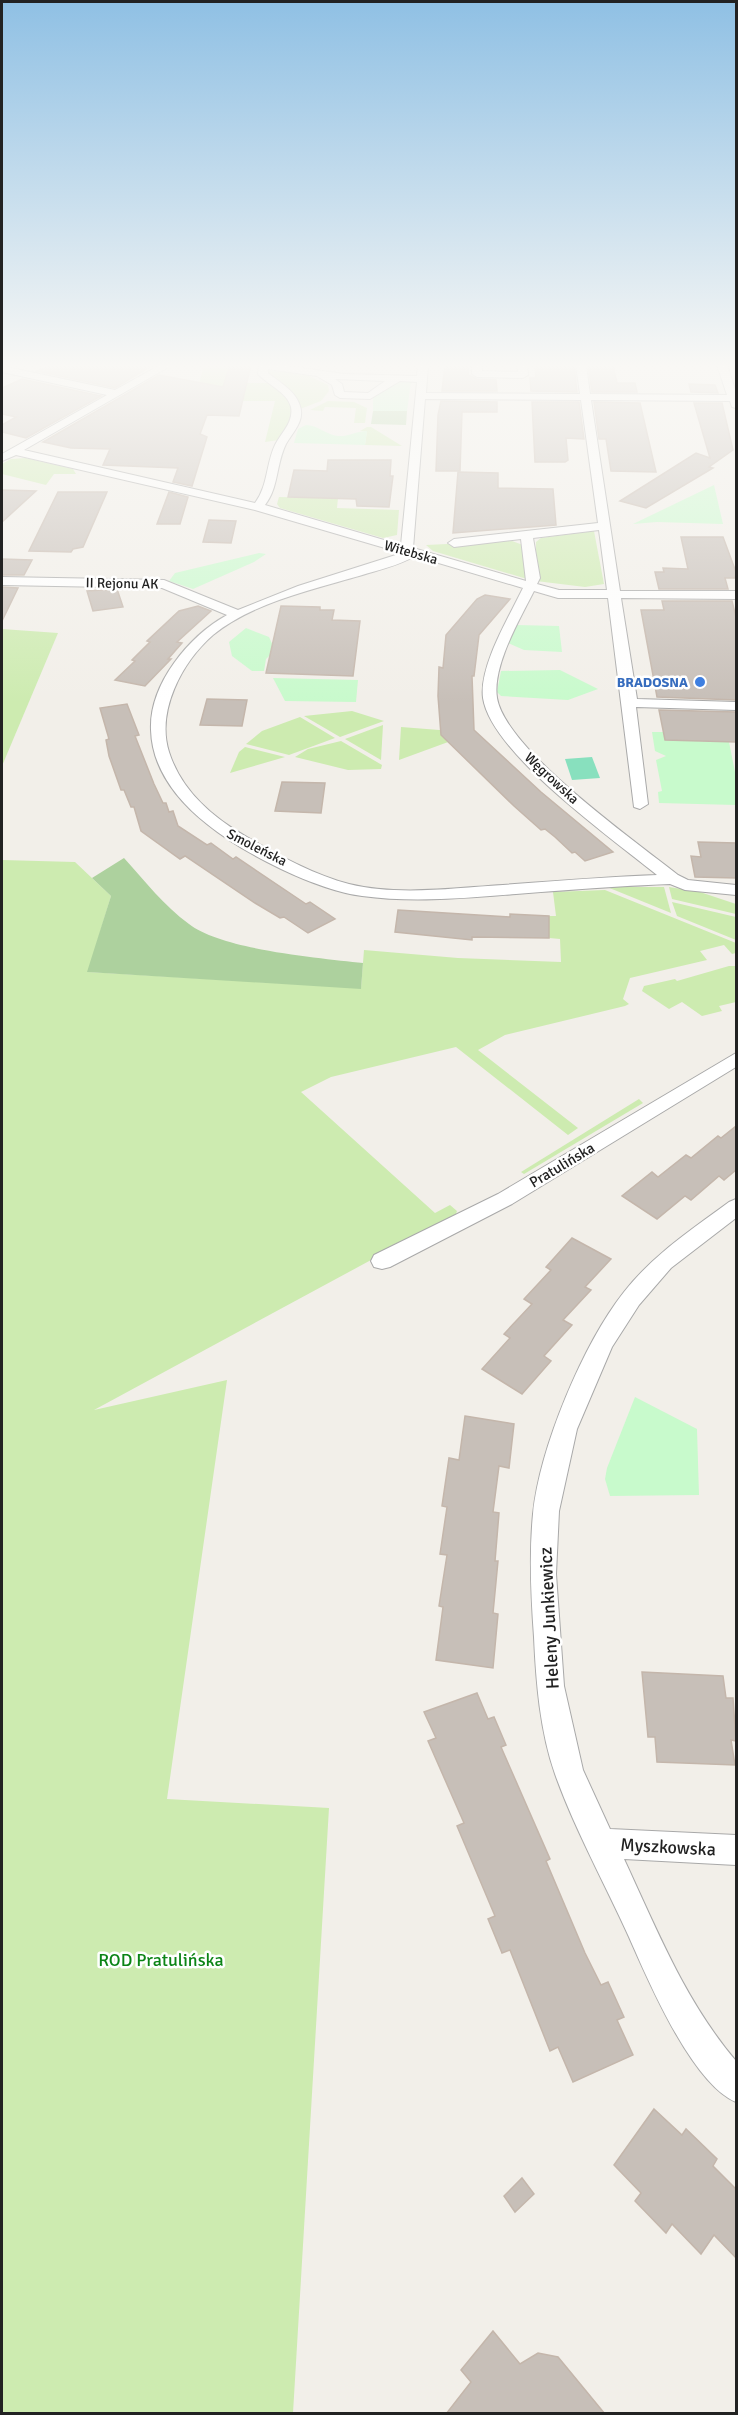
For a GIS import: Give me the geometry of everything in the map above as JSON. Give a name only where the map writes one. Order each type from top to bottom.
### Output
[{"type":"street","name":"Witebska","points":[[119,478],[258,507],[565,595],[736,595]]},
{"type":"street","points":[[258,507],[266,499],[272,478]]},
{"type":"street","points":[[410,552],[415,478]]},
{"type":"street","points":[[598,478],[630,703],[628,714],[640,804]]},
{"type":"street","points":[[454,543],[605,526]]},
{"type":"street","points":[[527,536],[534,578],[532,587]]},
{"type":"street","name":"Smoleńska","points":[[410,552],[396,562],[363,570],[237,614],[205,636],[184,662],[162,699],[156,737],[170,774],[183,794],[210,820],[238,840],[325,880],[363,891],[455,894],[672,879]]},
{"type":"street","name":"II Rejonu AK","points":[[2,581],[164,584],[237,614]]},
{"type":"street","name":"Węgrowska","points":[[532,587],[496,656],[490,697],[497,717],[515,743],[548,777],[672,879],[685,885],[736,890]]},
{"type":"street","name":"Witebska","points":[[670,596],[736,601]]},
{"type":"street","points":[[630,703],[736,706]]},
{"type":"street","name":"Pratulińska","points":[[382,1261],[505,1199],[736,1059]]},
{"type":"street","name":"Heleny Junkiewicz","points":[[736,1207],[663,1262],[631,1299],[602,1343],[565,1429],[546,1511],[543,1574],[550,1686],[569,1772],[673,2000],[704,2048],[736,2086]]},
{"type":"street","name":"Myszkowska","points":[[600,1843],[736,1850]]},
{"type":"green space","points":[[17,478],[51,478],[46,485]]},
{"type":"green space","points":[[714,485],[723,524],[657,522],[633,524]]},
{"type":"green space","points":[[279,497],[338,498],[337,508],[399,510],[397,535],[383,538],[280,508],[277,504]]},
{"type":"green space","points":[[594,531],[604,584],[585,587],[536,581],[536,542],[541,538]]},
{"type":"green space","points":[[512,541],[523,545],[527,579],[433,551],[426,545]]},
{"type":"green space","points":[[259,553],[266,554],[254,562],[193,589],[169,581],[175,573]]},
{"type":"green space","points":[[516,625],[559,626],[562,652],[524,650],[508,643]]},
{"type":"green space","points":[[246,628],[269,637],[275,650],[266,659],[264,671],[252,671],[232,656],[229,642]]},
{"type":"green space","points":[[2,629],[58,633],[2,766]]},
{"type":"green space","points":[[560,670],[598,689],[568,700],[501,696],[497,692],[501,671]]},
{"type":"green space","points":[[273,678],[358,680],[356,702],[285,701]]},
{"type":"green space","points":[[352,711],[384,721],[340,737],[304,716]]},
{"type":"green space","points":[[300,717],[335,738],[289,755],[246,744],[262,731]]},
{"type":"green space","points":[[383,725],[381,760],[345,739]]},
{"type":"green space","points":[[401,727],[465,732],[470,734],[399,760]]},
{"type":"green space","points":[[652,732],[663,732],[665,740],[729,742],[736,777],[736,805],[659,803],[658,792],[662,791],[656,760],[666,756],[655,751]]},
{"type":"green space","points":[[341,741],[382,765],[381,769],[348,770],[295,757],[308,749]]},
{"type":"green space","points":[[245,747],[285,757],[230,773],[239,752]]},
{"type":"green space","points":[[592,757],[600,778],[572,780],[565,759]]},
{"type":"green space","points":[[124,858],[171,909],[204,933],[272,951],[363,963],[361,989],[87,972],[111,896],[92,878]]},
{"type":"green space","name":"ROD Pratulińska","points":[[2,860],[75,862],[111,896],[88,972],[361,988],[364,950],[458,958],[561,962],[560,939],[549,938],[549,916],[556,916],[553,892],[605,890],[736,943],[736,953],[732,954],[724,945],[700,951],[707,960],[630,978],[623,999],[629,1004],[625,1006],[505,1035],[478,1050],[578,1128],[568,1135],[456,1047],[331,1077],[301,1092],[435,1213],[450,1205],[457,1211],[456,1214],[94,1410],[227,1380],[167,1799],[329,1808],[293,2413],[2,2414]]},
{"type":"green space","points":[[607,887],[664,887],[671,913]]},
{"type":"green space","points":[[669,887],[700,892],[736,904],[736,914],[672,899]]},
{"type":"green space","points":[[672,902],[736,917],[736,940],[677,916]]},
{"type":"green space","points":[[736,966],[736,1002],[719,1006],[722,1011],[702,1016],[682,1002],[669,1009],[642,991],[644,986],[675,979],[677,981]]},
{"type":"green space","points":[[639,1099],[643,1103],[524,1174],[521,1172]]},
{"type":"green space","points":[[635,1397],[697,1429],[699,1495],[610,1496],[605,1479],[607,1468]]},
{"type":"building","points":[[175,478],[195,478],[192,486],[173,482]]},
{"type":"building","points":[[292,478],[393,478],[389,507],[357,506],[356,499],[288,497]]},
{"type":"building","points":[[458,478],[498,478],[498,488],[553,489],[556,525],[453,533]]},
{"type":"building","points":[[657,478],[697,478],[646,508],[620,501]]},
{"type":"building","points":[[2,490],[36,491],[2,522]]},
{"type":"building","points":[[58,492],[107,492],[83,547],[73,549],[71,552],[29,551]]},
{"type":"building","points":[[169,492],[188,497],[180,524],[157,524]]},
{"type":"building","points":[[209,520],[236,521],[231,543],[203,542]]},
{"type":"building","points":[[681,537],[723,537],[736,572],[735,578],[725,578],[728,589],[659,589],[655,572],[664,572],[663,568],[688,569]]},
{"type":"building","points":[[2,559],[32,560],[24,575],[2,575]]},
{"type":"building","points":[[2,587],[18,588],[2,621]]},
{"type":"building","points":[[117,589],[123,607],[93,611],[87,591]]},
{"type":"building","points":[[485,595],[510,599],[479,635],[474,676],[472,676],[474,730],[541,792],[613,852],[585,861],[575,852],[572,853],[514,806],[441,735],[438,696],[439,667],[443,668],[446,635],[477,599]]},
{"type":"building","points":[[662,601],[732,601],[736,617],[736,700],[657,697],[641,610],[664,610]]},
{"type":"building","points":[[198,606],[211,611],[177,642],[182,643],[168,659],[171,659],[145,686],[115,680],[135,661],[132,660],[150,642],[147,641],[179,611]]},
{"type":"building","points":[[281,606],[320,607],[320,610],[334,610],[332,620],[360,621],[353,676],[266,673]]},
{"type":"building","points":[[207,699],[247,700],[242,726],[200,725]]},
{"type":"building","points":[[127,704],[139,735],[135,736],[154,784],[169,812],[173,811],[178,826],[207,845],[211,843],[233,859],[236,857],[306,904],[310,902],[335,919],[308,933],[284,917],[280,918],[255,903],[185,856],[180,859],[141,831],[134,807],[131,807],[124,790],[121,790],[109,756],[106,740],[109,739],[100,708]]},
{"type":"building","points":[[659,710],[736,712],[736,742],[665,740]]},
{"type":"building","points":[[282,782],[325,783],[321,813],[275,811]]},
{"type":"building","points":[[698,842],[736,843],[736,878],[695,877],[691,856],[701,857]]},
{"type":"building","points":[[398,910],[510,917],[510,914],[549,916],[549,938],[472,937],[472,940],[395,932]]},
{"type":"building","points":[[736,1126],[736,1170],[724,1180],[719,1176],[691,1200],[685,1196],[657,1219],[622,1196],[652,1172],[658,1177],[686,1155],[691,1158],[718,1136],[721,1138]]},
{"type":"building","points":[[572,1238],[611,1259],[585,1287],[591,1290],[563,1320],[572,1325],[544,1356],[551,1361],[522,1394],[482,1369],[510,1338],[504,1334],[532,1304],[524,1299],[551,1270],[546,1267]]},
{"type":"building","points":[[465,1416],[514,1424],[509,1468],[499,1466],[493,1512],[499,1513],[495,1561],[498,1561],[493,1613],[498,1614],[493,1668],[436,1660],[443,1607],[439,1606],[447,1555],[440,1554],[447,1507],[442,1506],[449,1458],[459,1460]]},
{"type":"building","points":[[642,1672],[723,1676],[726,1698],[733,1698],[736,1741],[731,1740],[735,1765],[657,1762],[655,1737],[648,1737]]},
{"type":"building","points":[[477,1693],[488,1719],[494,1717],[506,1745],[501,1747],[550,1859],[546,1861],[585,1953],[601,1985],[608,1982],[624,2017],[617,2020],[633,2055],[573,2082],[558,2047],[550,2051],[510,1950],[502,1953],[488,1919],[495,1916],[457,1826],[464,1823],[428,1741],[436,1738],[424,1712]]},
{"type":"building","points":[[654,2109],[682,2135],[686,2129],[717,2159],[713,2166],[736,2189],[736,2258],[714,2235],[701,2254],[672,2224],[666,2233],[635,2201],[641,2193],[614,2165]]},
{"type":"building","points":[[522,2178],[534,2194],[515,2212],[504,2196]]},
{"type":"building","points":[[493,2331],[520,2364],[538,2353],[558,2357],[605,2414],[446,2414],[471,2382],[461,2370]]},
{"type":"place","name":"BRADOSNA","points":[[700,682]]}]
